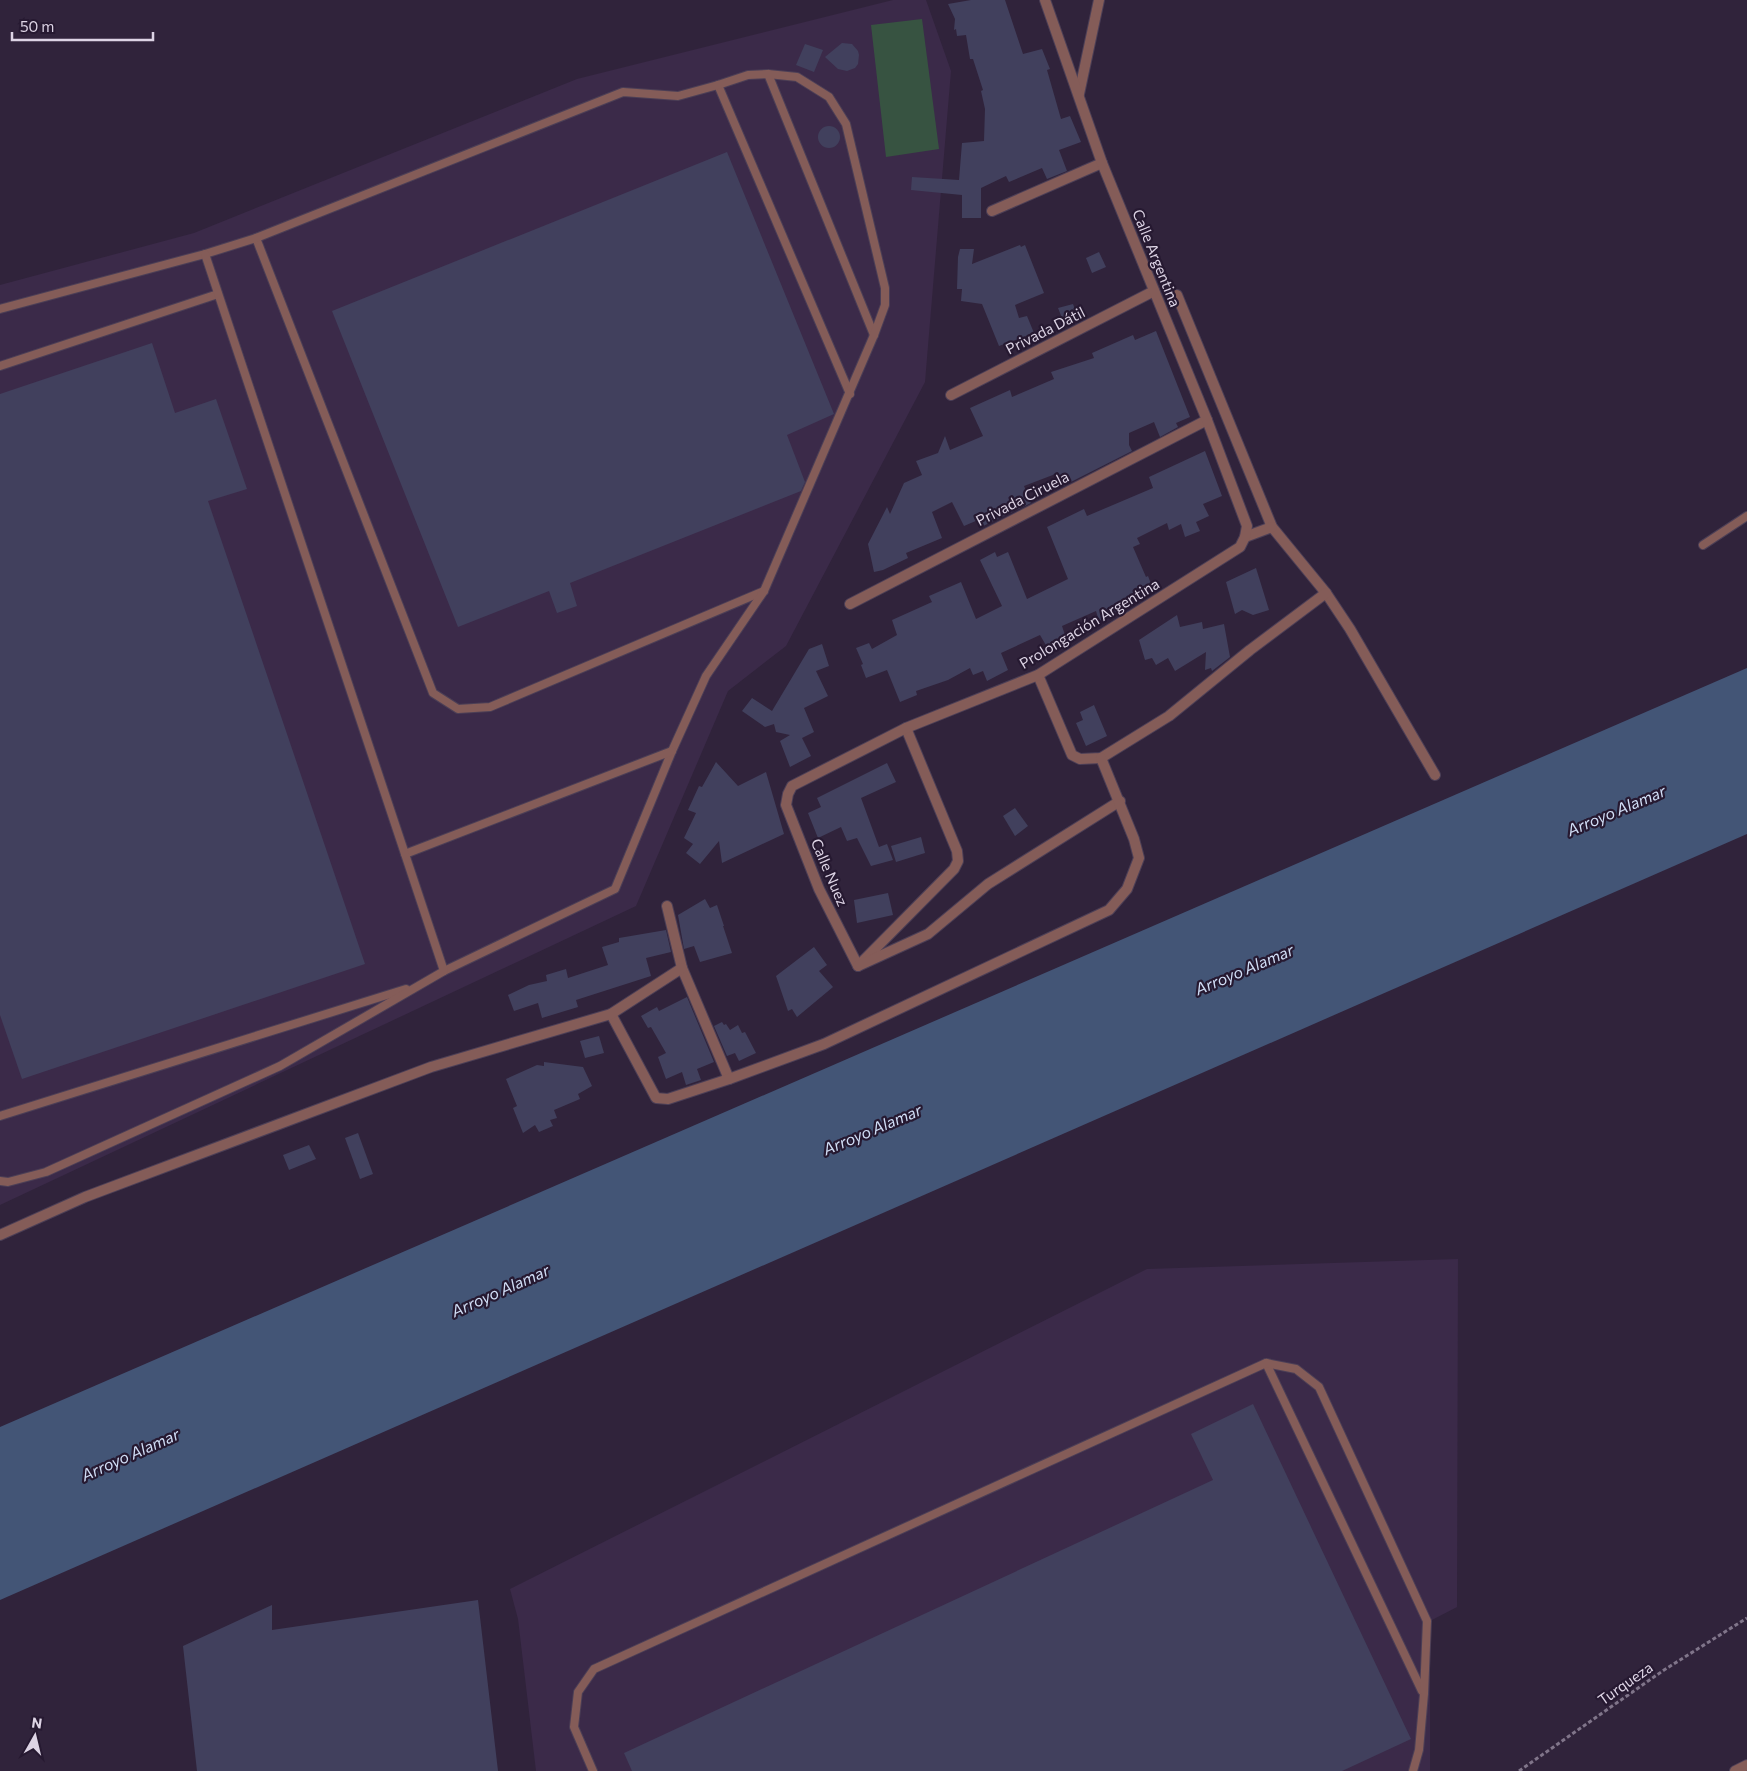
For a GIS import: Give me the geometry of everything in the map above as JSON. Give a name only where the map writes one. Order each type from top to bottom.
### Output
[{"type":"street","name":"Calle Argentina","points":[[1045,0],[1102,163],[1207,420],[1247,526],[1245,537]]},
{"type":"street","points":[[1079,96],[1099,0]]},
{"type":"street","points":[[992,211],[1102,163]]},
{"type":"street","name":"Privada Dátil","points":[[951,395],[1154,291]]},
{"type":"street","points":[[1177,295],[1272,527],[1326,593],[1350,629],[1435,776]]},
{"type":"street","name":"Privada Ciruela","points":[[850,604],[1207,420]]},
{"type":"street","points":[[1245,537],[1272,527]]},
{"type":"street","name":"Prolongación Argentina","points":[[792,786],[906,728],[1038,675],[1240,547],[1245,537]]},
{"type":"street","points":[[1038,675],[1072,755],[1080,759],[1101,758],[1169,716],[1250,650],[1326,593]]},
{"type":"street","points":[[858,966],[954,869],[958,860],[957,851],[906,728]]},
{"type":"street","points":[[611,1014],[656,1098],[668,1099],[729,1080],[824,1044],[1109,910],[1127,889],[1139,858],[1120,802],[1101,758]]},
{"type":"street","name":"Calle Nuez","points":[[792,786],[788,794],[786,806],[819,889],[858,966]]},
{"type":"street","points":[[858,966],[928,934],[988,884],[1120,802]]},
{"type":"street","points":[[667,906],[682,968],[729,1080]]},
{"type":"street","points":[[0,1235],[85,1197],[431,1067],[611,1014],[682,968]]},
{"type":"street","points":[[1735,1771],[1747,1765]]},
{"type":"lane","points":[[768,74],[874,335]]},
{"type":"lane","points":[[0,309],[204,254],[256,238],[623,92],[678,96],[748,75],[768,74],[797,77],[829,97],[846,124],[885,288],[885,305],[874,335],[764,591],[706,676],[672,751],[615,889],[444,971],[280,1066],[46,1172],[8,1182],[0,1181]]},
{"type":"lane","points":[[718,85],[850,394]]},
{"type":"lane","points":[[256,238],[433,693],[458,709],[490,707],[764,591]]},
{"type":"lane","points":[[204,254],[444,971]]},
{"type":"lane","points":[[0,366],[218,294]]},
{"type":"lane","points":[[1703,545],[1747,516]]},
{"type":"lane","points":[[405,854],[672,751]]},
{"type":"lane","points":[[0,1116],[420,985]]},
{"type":"lane","points":[[1266,1364],[1424,1694]]},
{"type":"lane","points":[[593,1771],[574,1727],[578,1692],[594,1669],[1266,1364],[1296,1369],[1319,1387],[1427,1621],[1424,1694],[1419,1750],[1413,1771]]},
{"type":"path","name":"Turqueza","points":[[1519,1771],[1664,1670],[1747,1618]]},
{"type":"shaded area","points":[[893,0],[926,0],[951,71],[925,382],[786,646],[728,691],[636,906],[0,1205],[0,285],[194,233],[577,79]]},
{"type":"shaded area","points":[[1458,1259],[1457,1607],[1430,1621],[1430,1771],[536,1771],[518,1619],[510,1589],[1147,1269]]},
{"type":"green space","points":[[922,19],[939,149],[886,157],[871,25]]},
{"type":"water","name":"Arroyo Alamar","points":[[1747,668],[1747,834],[0,1600],[0,1427]]},
{"type":"building","points":[[971,0],[1005,0],[1023,54],[1042,49],[1050,69],[1047,70],[1061,119],[1070,116],[1081,142],[1059,150],[1067,171],[1047,179],[1042,168],[1009,182],[1006,176],[981,188],[981,218],[962,218],[962,195],[911,190],[912,177],[959,180],[962,143],[984,141],[985,109],[981,91],[983,90],[973,59],[970,59],[966,35],[957,36],[956,29],[954,30],[955,19],[948,4]]},
{"type":"building","points":[[842,43],[852,44],[859,55],[858,64],[855,68],[847,71],[838,69],[825,57]]},
{"type":"building","points":[[805,44],[823,50],[814,72],[796,65]]},
{"type":"building","points":[[829,126],[837,129],[840,137],[837,145],[829,148],[821,145],[818,137],[821,129]]},
{"type":"building","points":[[727,152],[834,414],[787,435],[805,482],[801,491],[570,583],[577,606],[557,613],[549,591],[458,627],[332,311]]},
{"type":"building","points":[[1020,245],[1021,247],[1025,245],[1044,293],[1015,305],[1019,318],[1027,316],[1034,333],[999,346],[982,304],[961,301],[962,289],[957,289],[958,257],[960,249],[974,249],[972,264]]},
{"type":"building","points":[[1099,252],[1106,267],[1092,273],[1086,258]]},
{"type":"building","points":[[1073,304],[1078,317],[1064,323],[1058,308]]},
{"type":"building","points":[[1156,331],[1190,417],[1176,423],[1178,427],[1160,437],[1154,422],[1129,433],[1129,445],[1132,451],[1063,486],[1058,473],[1024,486],[1031,503],[981,527],[978,520],[964,526],[952,502],[932,512],[942,538],[906,553],[908,558],[883,570],[874,572],[868,544],[887,507],[890,514],[904,483],[922,475],[916,461],[938,453],[945,436],[950,450],[983,436],[970,408],[1010,390],[1012,397],[1054,379],[1051,372],[1094,358],[1092,353],[1133,335],[1135,340]]},
{"type":"building","points":[[152,343],[175,413],[216,399],[247,489],[208,501],[365,964],[22,1079],[0,1015],[0,394]]},
{"type":"building","points":[[1205,451],[1222,496],[1203,504],[1209,516],[1196,522],[1200,531],[1185,537],[1181,524],[1169,530],[1167,523],[1137,538],[1140,544],[1133,547],[1153,589],[1099,621],[1096,611],[1062,626],[1066,638],[1047,647],[1040,635],[1001,653],[1008,670],[987,681],[983,671],[973,675],[970,668],[948,680],[916,691],[917,695],[900,702],[887,670],[866,678],[861,665],[863,664],[856,648],[869,643],[872,649],[897,635],[892,620],[932,602],[929,596],[961,582],[976,619],[1002,606],[980,560],[995,552],[997,557],[1008,552],[1027,599],[1068,579],[1047,527],[1084,509],[1087,516],[1153,488],[1149,477]]},
{"type":"building","points":[[1256,568],[1269,610],[1253,615],[1242,610],[1235,614],[1226,582]]},
{"type":"building","points":[[1177,615],[1180,627],[1202,622],[1203,629],[1224,624],[1230,657],[1212,671],[1211,668],[1205,670],[1206,652],[1175,671],[1168,658],[1156,665],[1152,658],[1145,660],[1139,640]]},
{"type":"building","points":[[822,644],[829,666],[816,671],[828,696],[804,708],[814,732],[802,738],[811,756],[790,767],[780,741],[790,735],[776,732],[774,724],[765,727],[742,711],[752,698],[772,711],[809,649]]},
{"type":"building","points":[[1094,705],[1107,736],[1086,746],[1076,723],[1083,720],[1080,712]]},
{"type":"building","points":[[716,762],[738,786],[766,772],[784,834],[722,863],[719,841],[700,864],[686,853],[693,844],[684,838],[696,813],[688,810],[699,786],[702,787]]},
{"type":"building","points":[[887,763],[896,782],[861,798],[879,847],[887,844],[893,860],[871,866],[857,838],[847,841],[841,827],[818,838],[808,813],[821,807],[817,798]]},
{"type":"building","points":[[1015,808],[1028,826],[1015,836],[1003,816]]},
{"type":"building","points":[[921,837],[925,853],[896,862],[891,846]]},
{"type":"building","points":[[888,893],[893,915],[857,923],[854,900]]},
{"type":"building","points":[[705,899],[710,908],[717,905],[732,953],[700,962],[694,946],[684,949],[678,915]]},
{"type":"building","points":[[666,930],[671,952],[646,958],[651,976],[576,1000],[578,1007],[542,1018],[538,1003],[514,1011],[508,995],[529,985],[547,981],[546,975],[566,969],[568,978],[608,965],[602,947],[619,942],[619,938]]},
{"type":"building","points":[[814,947],[827,965],[819,971],[833,987],[797,1017],[792,1009],[788,1011],[776,976]]},
{"type":"building","points":[[687,997],[714,1062],[697,1069],[701,1080],[686,1085],[682,1072],[666,1079],[658,1057],[666,1053],[651,1027],[648,1028],[641,1016],[657,1007],[659,1011]]},
{"type":"building","points":[[722,1022],[730,1030],[738,1025],[742,1033],[745,1032],[756,1053],[739,1061],[735,1053],[727,1056],[714,1026]]},
{"type":"building","points":[[599,1036],[604,1053],[585,1058],[580,1041]]},
{"type":"building","points":[[544,1062],[583,1067],[592,1086],[578,1094],[580,1099],[554,1110],[557,1118],[550,1120],[553,1126],[539,1132],[535,1125],[523,1133],[513,1108],[517,1106],[506,1079],[537,1065],[544,1066]]},
{"type":"building","points":[[358,1133],[373,1174],[360,1179],[345,1138]]},
{"type":"building","points":[[309,1145],[316,1159],[289,1170],[283,1155]]},
{"type":"building","points":[[1253,1404],[1411,1739],[1342,1771],[632,1771],[624,1753],[1213,1480],[1191,1434]]},
{"type":"building","points":[[478,1600],[498,1771],[197,1771],[183,1646],[272,1605],[272,1630]]}]
